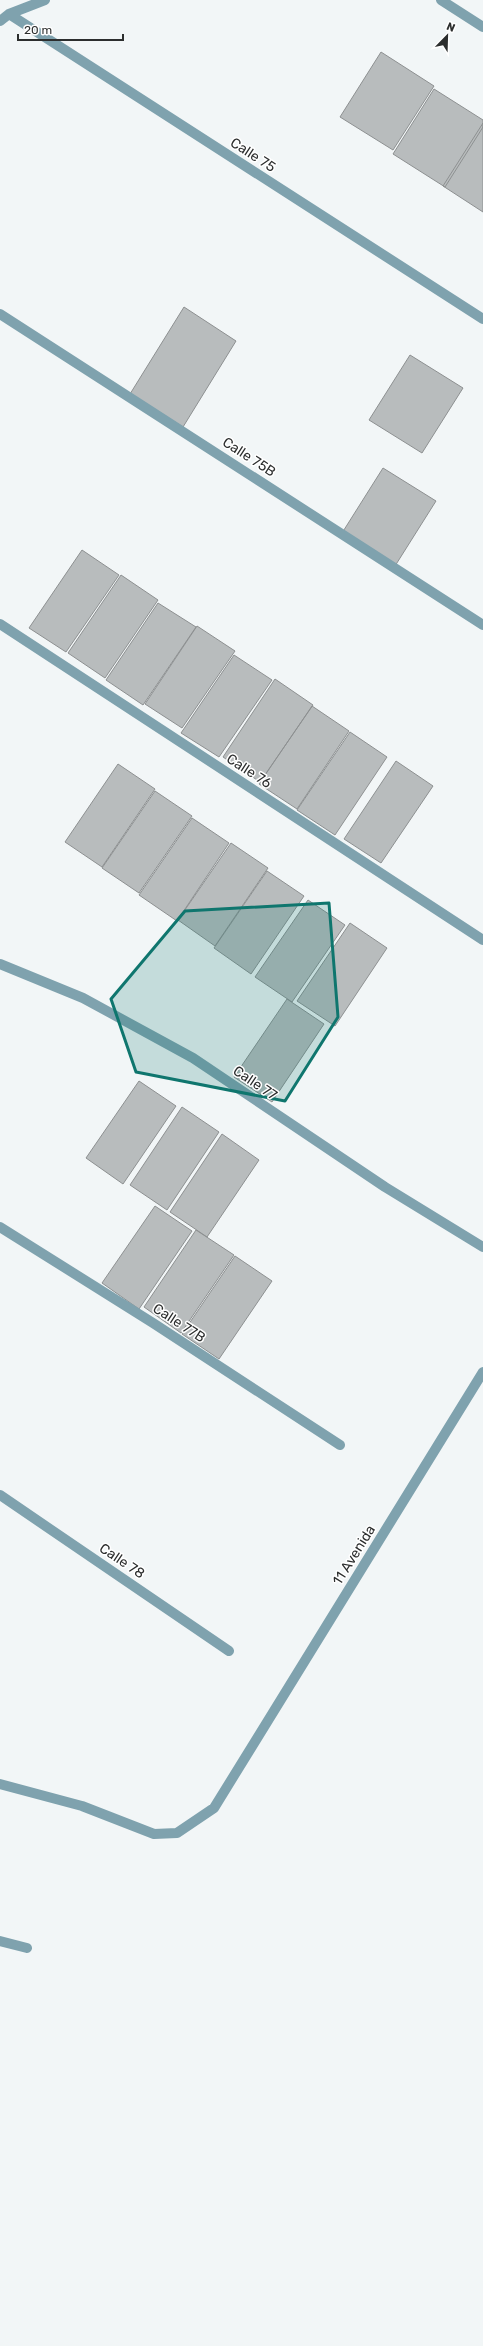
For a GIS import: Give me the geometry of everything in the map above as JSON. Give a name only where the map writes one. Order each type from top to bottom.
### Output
[{"type":"street","points":[[0,21],[9,14],[45,0]]},
{"type":"street","points":[[441,0],[483,27]]},
{"type":"street","name":"Calle 75","points":[[9,14],[483,319]]},
{"type":"street","name":"Calle 75B","points":[[0,314],[483,625]]},
{"type":"street","name":"Calle 76","points":[[0,624],[483,940]]},
{"type":"street","name":"Calle 77","points":[[0,964],[83,998],[193,1058],[385,1187],[483,1247]]},
{"type":"street","name":"Calle 77B","points":[[0,1227],[153,1323],[340,1446]]},
{"type":"street","name":"11 Avenida","points":[[0,1784],[82,1806],[154,1834],[177,1833],[214,1808],[250,1753],[483,1372]]},
{"type":"street","name":"Calle 78","points":[[0,1495],[229,1651]]},
{"type":"street","points":[[0,1941],[27,1948]]},
{"type":"highlighted area","points":[[329,903],[338,1017],[285,1101],[136,1072],[111,999],[185,911]]},
{"type":"building","points":[[381,52],[434,86],[393,150],[340,117]]},
{"type":"building","points":[[434,89],[483,120],[483,127],[445,187],[393,154]]},
{"type":"building","points":[[483,123],[483,212],[443,186]]},
{"type":"building","points":[[184,307],[236,341],[183,427],[130,394]]},
{"type":"building","points":[[410,355],[463,388],[422,453],[369,420]]},
{"type":"building","points":[[383,468],[436,501],[395,566],[342,533]]},
{"type":"building","points":[[82,550],[119,575],[66,652],[29,628]]},
{"type":"building","points":[[121,575],[158,600],[105,678],[68,653]]},
{"type":"building","points":[[158,603],[196,627],[143,705],[106,680]]},
{"type":"building","points":[[197,626],[235,651],[182,728],[145,704]]},
{"type":"building","points":[[234,655],[272,680],[219,757],[181,733]]},
{"type":"building","points":[[275,679],[313,705],[260,782],[223,757]]},
{"type":"building","points":[[312,706],[349,731],[297,809],[259,784]]},
{"type":"building","points":[[350,732],[387,757],[335,835],[297,810]]},
{"type":"building","points":[[396,761],[433,786],[381,863],[344,839]]},
{"type":"building","points":[[118,764],[155,789],[102,867],[65,842]]},
{"type":"building","points":[[155,791],[192,816],[139,893],[102,868]]},
{"type":"building","points":[[192,818],[229,843],[177,921],[139,895]]},
{"type":"building","points":[[231,843],[268,868],[215,946],[178,920]]},
{"type":"building","points":[[267,871],[304,896],[251,974],[214,948]]},
{"type":"building","points":[[308,900],[345,925],[292,1002],[255,977]]},
{"type":"building","points":[[350,923],[387,948],[335,1026],[297,1001]]},
{"type":"building","points":[[287,999],[324,1024],[272,1102],[234,1077]]},
{"type":"building","points":[[139,1081],[176,1106],[123,1184],[86,1158]]},
{"type":"building","points":[[182,1107],[219,1132],[167,1210],[130,1185]]},
{"type":"building","points":[[222,1134],[259,1160],[207,1237],[170,1212]]},
{"type":"building","points":[[155,1206],[192,1231],[139,1309],[102,1283]]},
{"type":"building","points":[[196,1230],[234,1255],[181,1333],[144,1307]]},
{"type":"building","points":[[235,1256],[272,1281],[219,1359],[182,1334]]}]
